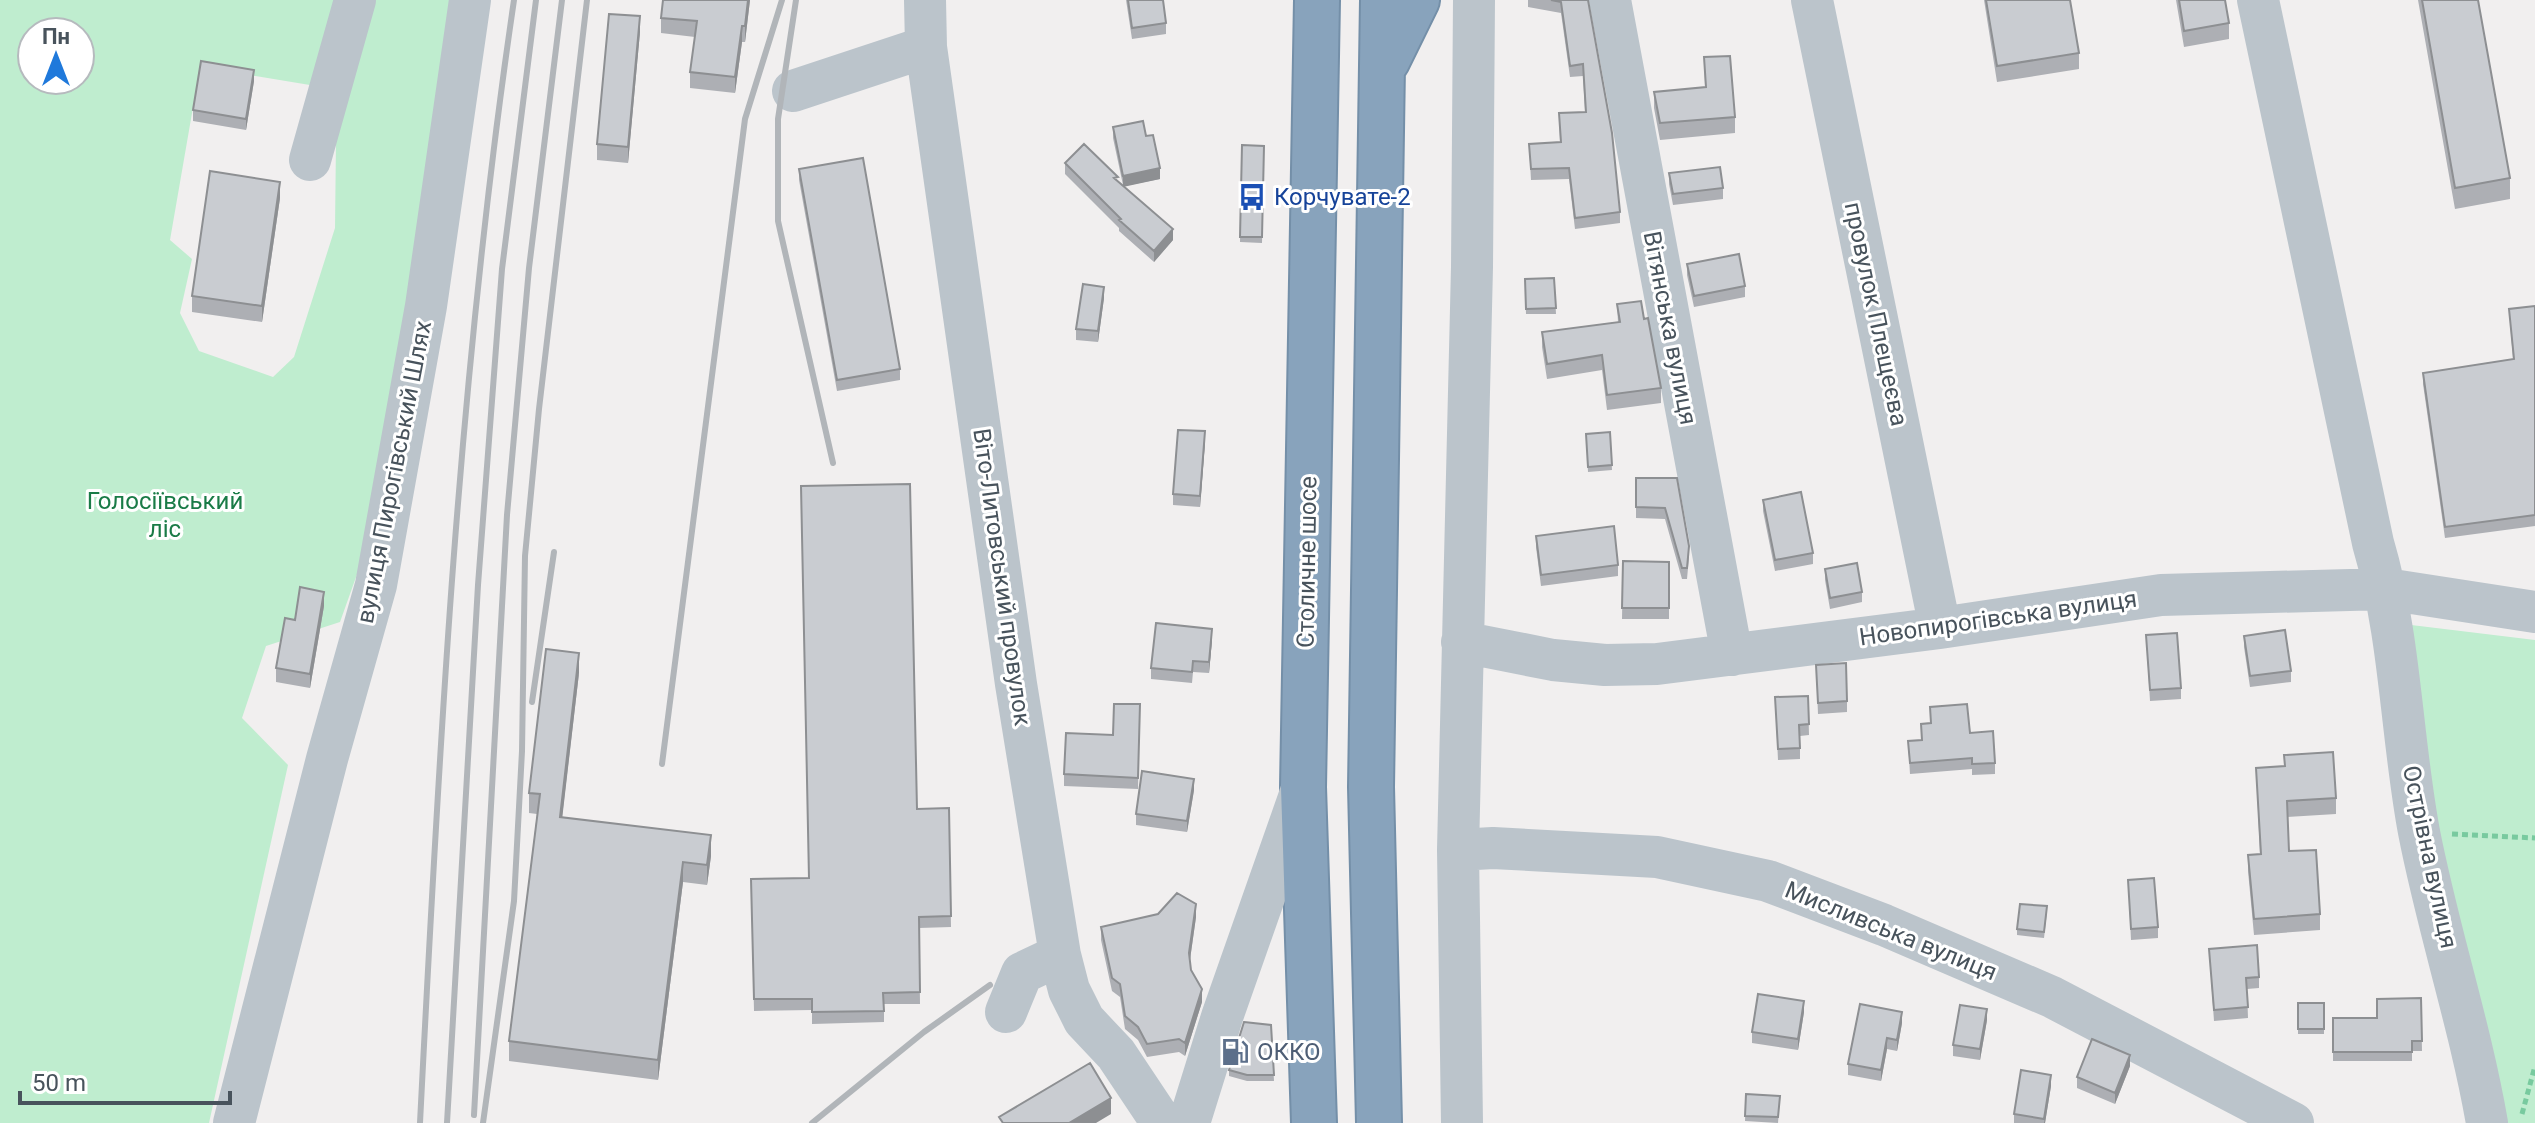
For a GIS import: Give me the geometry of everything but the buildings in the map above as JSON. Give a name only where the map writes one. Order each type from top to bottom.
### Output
[{"type":"highway","name":"Столичне шосе","points":[[1314,1123],[1303,787],[1317,0]]},
{"type":"highway","points":[[1379,1123],[1371,787],[1383,0]]},
{"type":"highway","points":[[1381,74],[1417,0]]},
{"type":"street","points":[[310,160],[355,0]]},
{"type":"street","name":"вулиця Пирогівський Шлях","points":[[234,1123],[327,759],[376,585],[426,306],[470,0]]},
{"type":"street","name":"Віто-Литовський провулок","points":[[925,0],[926,47],[1016,684],[1060,955],[1069,990],[1084,1020],[1116,1054],[1162,1123]]},
{"type":"street","points":[[1462,1123],[1458,850],[1472,267],[1474,0]]},
{"type":"street","name":"Вітянська вулиця","points":[[1610,0],[1732,655]]},
{"type":"street","name":"провулок Плещеєва","points":[[1812,0],[1940,628]]},
{"type":"street","name":"Острівна вулиця","points":[[2258,0],[2373,543],[2386,589],[2419,832],[2478,1073],[2487,1123]]},
{"type":"street","points":[[793,91],[926,47]]},
{"type":"street","name":"Новопирогівська вулиця","points":[[1462,642],[1553,660],[1605,665],[1657,664],[1940,628],[2161,595],[2386,589],[2535,612]]},
{"type":"street","points":[[1189,1123],[1222,1017],[1303,787]]},
{"type":"street","name":"Мисливська вулиця","points":[[1458,850],[1493,848],[1657,857],[1768,881],[1884,925],[2052,997],[2293,1123]]},
{"type":"street","points":[[1006,1012],[1022,973],[1060,955]]},
{"type":"path","points":[[2419,832],[2535,838]]},
{"type":"path","points":[[2519,1123],[2535,1066]]},
{"type":"green space","name":"Голосіївський ліс","points":[[0,0],[452,0],[381,507],[340,622],[266,646],[242,718],[288,765],[209,1123],[0,1123]],"holes":[[[200,67],[328,88],[336,141],[335,228],[294,357],[273,377],[199,351],[180,313],[192,259],[170,240]]]},
{"type":"green space","points":[[2403,624],[2535,640],[2535,1123],[2488,1123]]},
{"type":"railway","points":[[420,1123],[444,701],[465,420],[495,140],[514,0]]},
{"type":"railway","points":[[447,1123],[478,585],[502,269],[536,0]]},
{"type":"railway","points":[[474,1115],[507,515],[529,268],[562,0]]},
{"type":"railway","points":[[483,1123],[514,901],[522,751],[525,556],[587,0]]},
{"type":"railway","points":[[662,764],[745,119],[782,0]]},
{"type":"railway","points":[[796,0],[778,119],[778,221],[833,463]]},
{"type":"railway","points":[[532,702],[554,552]]},
{"type":"railway","points":[[812,1123],[924,1032],[990,985]]},
{"type":"place","name":"Корчувате-2","points":[[1252,197]]},
{"type":"place","name":"ОККО","points":[[1235,1052]]}]
